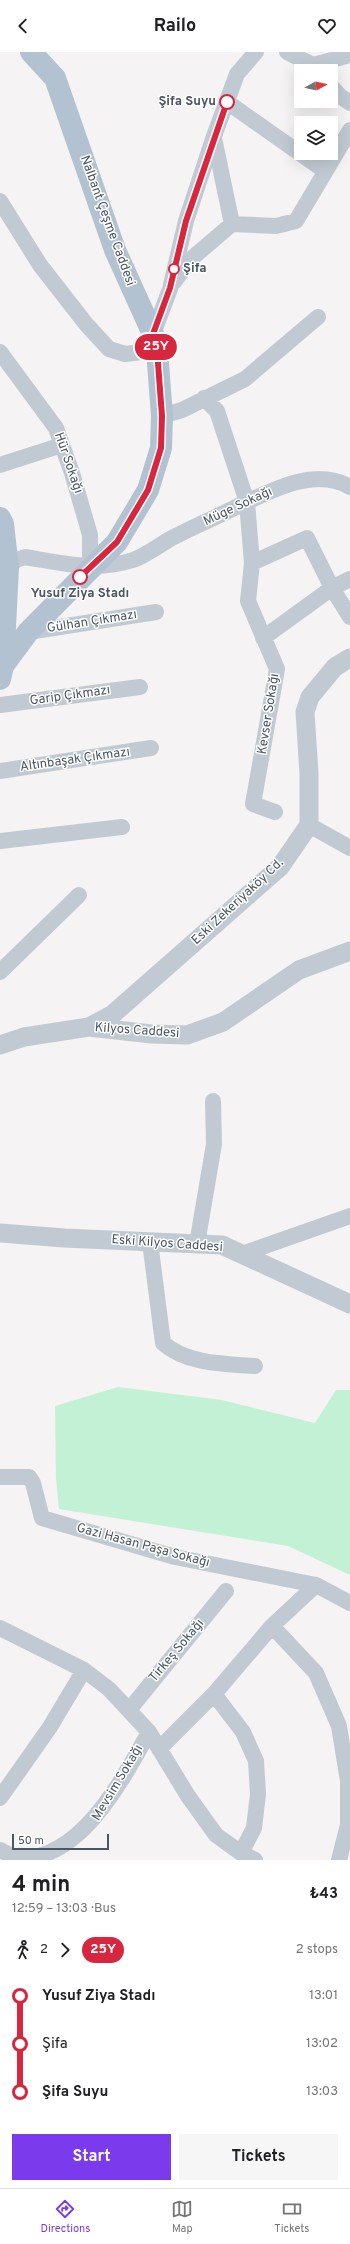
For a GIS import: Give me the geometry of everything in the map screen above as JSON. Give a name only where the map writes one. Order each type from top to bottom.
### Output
[{"type":"main road","name":"Nalbant Çeşme Caddesi","points":[[1,672],[28,632],[90,567],[117,542],[148,490],[161,448],[162,416],[155,342],[115,250],[55,78],[31,52]]},
{"type":"main road","points":[[0,518],[3,524],[5,572],[5,608],[1,672]]},
{"type":"main road","points":[[5,608],[7,620],[17,630],[28,632]]},
{"type":"street","points":[[0,201],[40,265],[86,324],[109,349],[125,354],[155,342],[186,221],[214,136],[237,74],[256,52]]},
{"type":"street","points":[[287,52],[309,64]]},
{"type":"street","points":[[326,64],[350,55]]},
{"type":"street","points":[[338,94],[350,103]]},
{"type":"street","points":[[227,102],[325,171]]},
{"type":"street","points":[[170,288],[191,260],[232,224],[276,226],[296,221],[350,130]]},
{"type":"street","points":[[214,136],[232,224]]},
{"type":"street","points":[[162,416],[182,410],[245,379],[318,317]]},
{"type":"street","name":"Hür Sokağı","points":[[0,352],[56,428],[72,473],[90,535],[90,567]]},
{"type":"street","name":"Kevser Sokağı","points":[[204,398],[217,411],[247,502],[252,563],[248,601],[277,669],[253,804],[275,812]]},
{"type":"street","points":[[0,465],[62,445]]},
{"type":"street","name":"Müge Sokağı","points":[[5,572],[16,560],[25,557],[90,567],[133,560],[170,539],[247,502],[295,482],[318,480],[342,483],[350,487]]},
{"type":"street","points":[[252,563],[307,538],[332,588],[350,617]]},
{"type":"street","points":[[117,542],[133,560]]},
{"type":"street","points":[[264,638],[332,588],[350,579]]},
{"type":"street","name":"Gülhan Çıkmazı","points":[[28,632],[156,612]]},
{"type":"street","points":[[350,658],[335,667],[310,697],[305,712],[309,773],[310,825],[350,848]]},
{"type":"street","name":"Garip Çıkmazı","points":[[0,705],[140,686]]},
{"type":"street","name":"Altınbaşak Çıkmazı","points":[[0,771],[151,748]]},
{"type":"street","name":"Eski Zekeriyaköy Cd.","points":[[89,1027],[112,1014],[280,867],[310,825]]},
{"type":"street","points":[[0,841],[122,827]]},
{"type":"street","points":[[0,972],[79,895]]},
{"type":"street","name":"Kilyos Caddesi","points":[[0,1046],[24,1037],[89,1027],[152,1034],[187,1035],[223,1022],[299,970],[350,951]]},
{"type":"street","points":[[197,1244],[214,1144],[213,1101]]},
{"type":"street","name":"Eski Kilyos Caddesi","points":[[0,1232],[64,1238],[222,1245],[242,1254],[350,1216]]},
{"type":"street","points":[[150,1242],[163,1343],[171,1350],[186,1356],[219,1363],[255,1366]]},
{"type":"street","points":[[242,1254],[350,1304]]},
{"type":"street","name":"Gazi Hasan Paşa Sokağı","points":[[0,1476],[29,1477],[33,1483],[42,1518],[175,1557],[316,1585]]},
{"type":"street","points":[[159,1750],[214,1694],[272,1626],[316,1585],[350,1603]]},
{"type":"street","name":"Tirkeş Sokağı","points":[[128,1710],[226,1591]]},
{"type":"street","points":[[272,1626],[316,1673],[339,1726],[348,1781],[348,1818],[339,1860]]},
{"type":"street","points":[[1,1631],[84,1670],[109,1689],[149,1732],[188,1796],[216,1834],[248,1857],[254,1828],[258,1794],[256,1761],[243,1732],[214,1694]]},
{"type":"street","points":[[0,1798],[50,1727],[84,1670]]},
{"type":"street","name":"Mevsim Sokağı","points":[[0,1850],[20,1858],[38,1858],[59,1854],[77,1841],[90,1829],[120,1783],[149,1732]]},
{"type":"green space","points":[[118,1387],[222,1400],[315,1423],[336,1390],[350,1390],[350,1575],[288,1546],[59,1509],[56,1479],[55,1406]]},
{"type":"bus line","name":"25Y","points":[[80,577],[117,542],[148,490],[161,448],[162,416],[157,350],[153,334],[170,288],[186,221],[214,136],[227,102]]},
{"type":"place","name":"Şifa Suyu","points":[[227,102]]},
{"type":"place","name":"Şifa","points":[[174,269]]},
{"type":"place","name":"Yusuf Ziya Stadı","points":[[80,577]]}]
